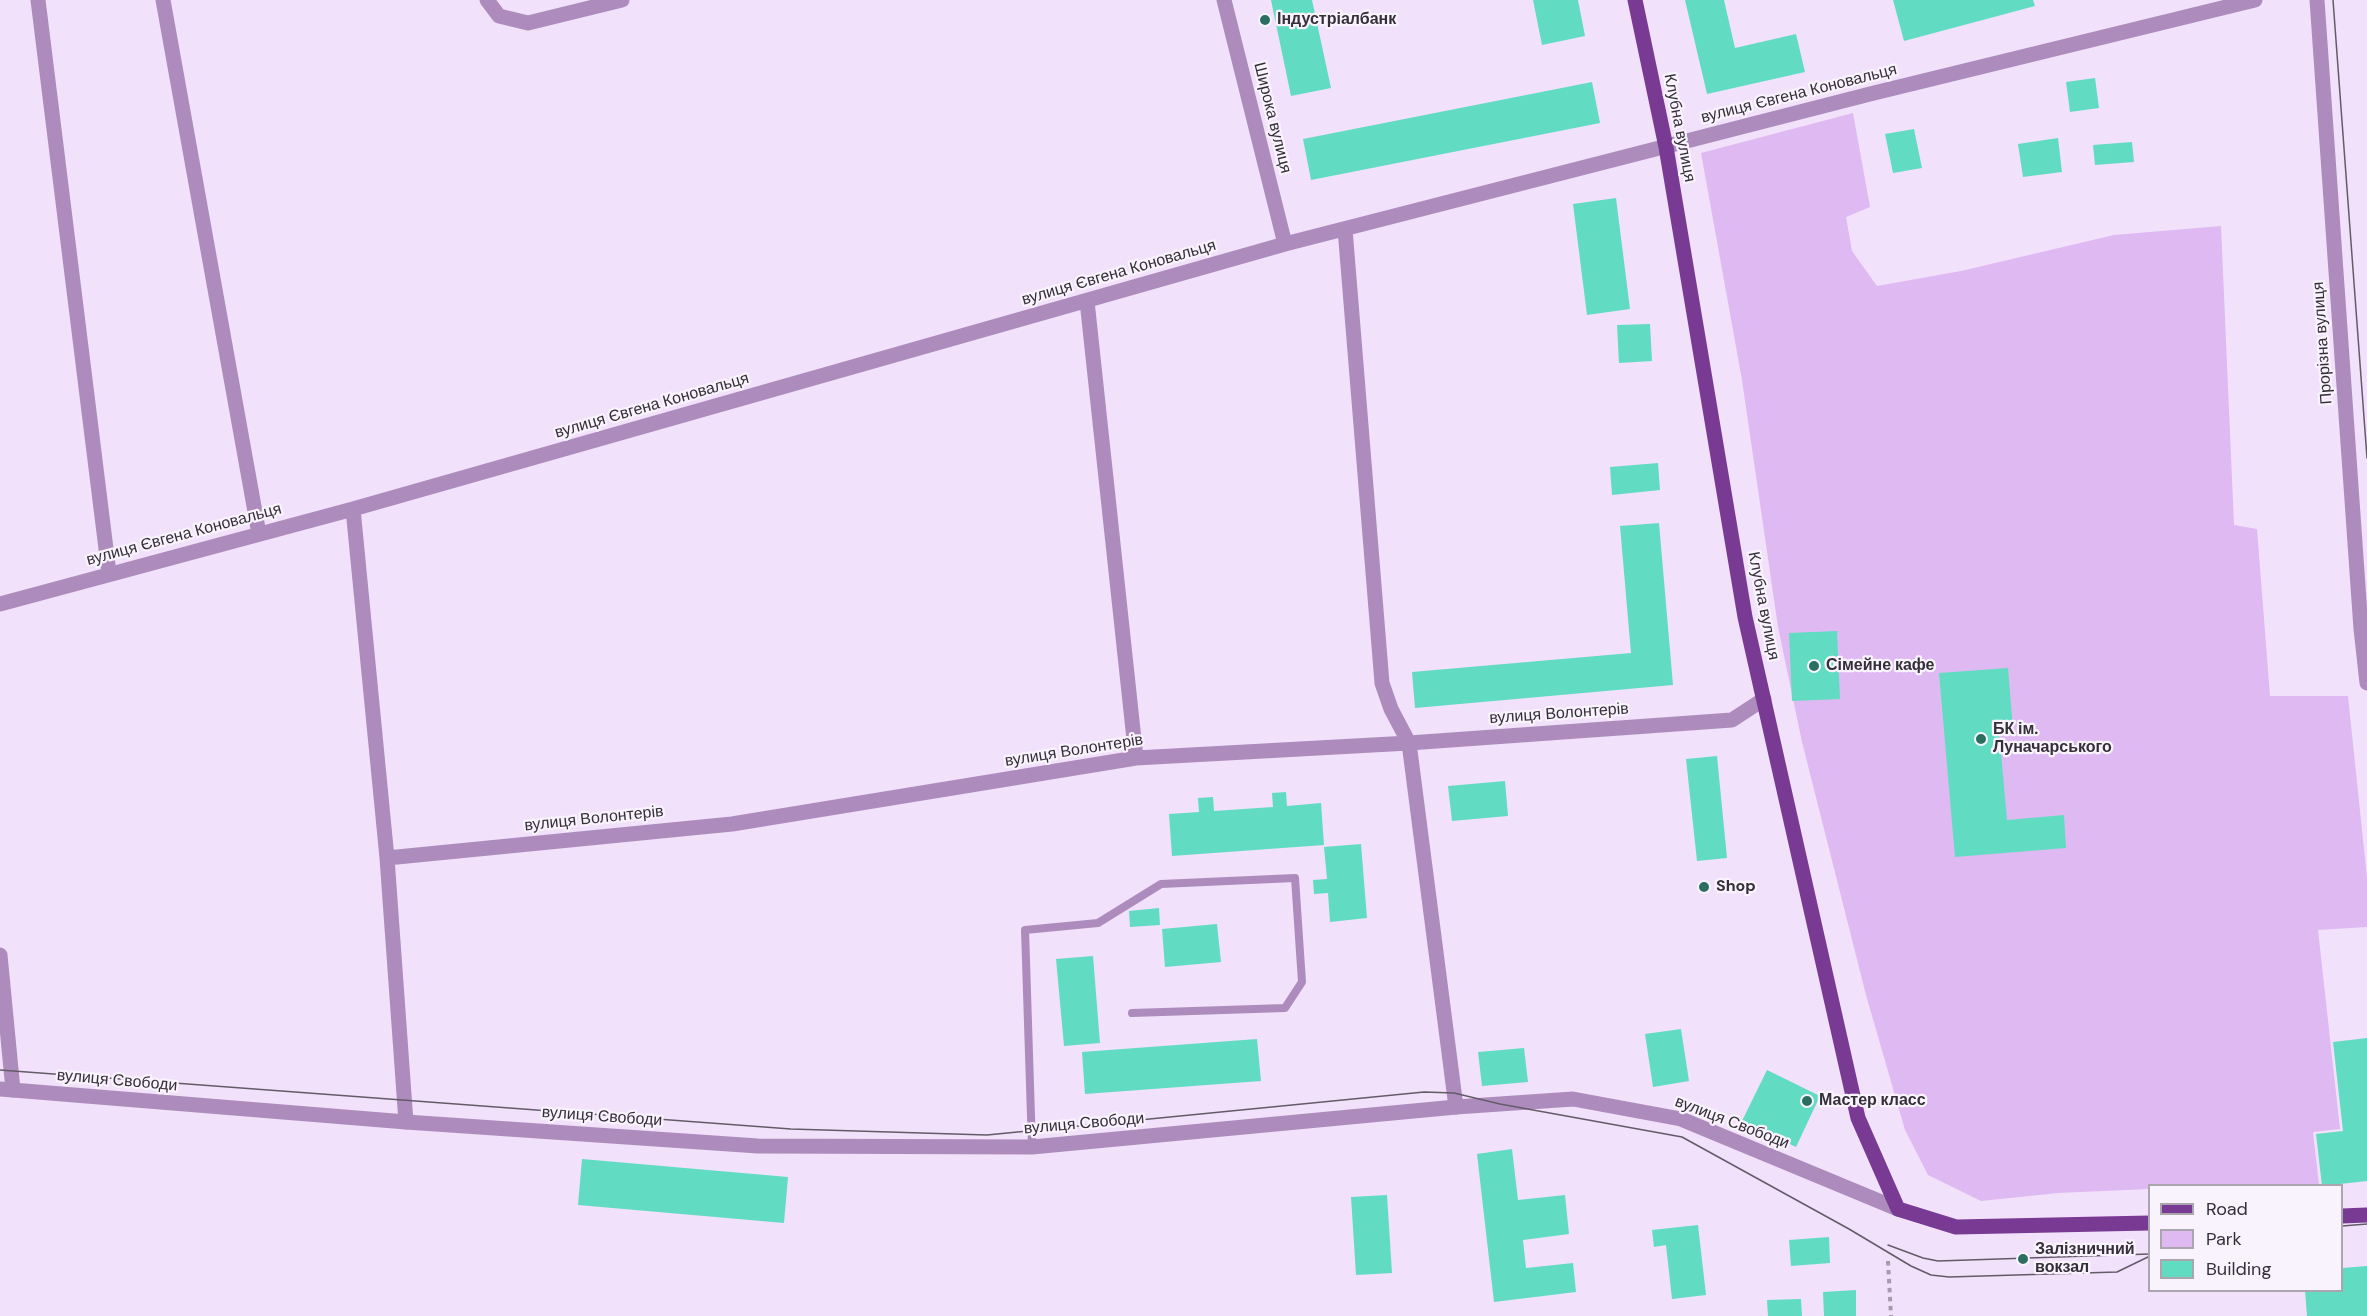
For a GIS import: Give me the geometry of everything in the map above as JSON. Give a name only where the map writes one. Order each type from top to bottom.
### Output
[{"type":"main road","name":"Клубна вулиця","points":[[1635,0],[1666,147],[1745,617],[1858,1118],[1898,1209]]},
{"type":"main road","name":"вулиця Свободи","points":[[1898,1209],[1956,1227],[2148,1223]]},
{"type":"main road","points":[[2343,1216],[2367,1215]]},
{"type":"street","points":[[38,0],[109,573]]},
{"type":"street","points":[[163,0],[259,534]]},
{"type":"street","points":[[487,0],[500,16],[528,23],[622,0]]},
{"type":"street","name":"Широка вулиця","points":[[1224,0],[1285,244]]},
{"type":"street","name":"вулиця Євгена Коновальця","points":[[0,603],[352,510],[1285,244],[1870,94],[2255,0]]},
{"type":"street","name":"Прорізна вулиця","points":[[2318,0],[2367,684]]},
{"type":"street","points":[[1345,229],[1382,683],[1391,709],[1409,743],[1456,1107]]},
{"type":"street","points":[[1087,301],[1136,758]]},
{"type":"street","points":[[352,510],[387,858],[406,1122]]},
{"type":"street","name":"вулиця Волонтерів","points":[[387,858],[732,824],[1136,758],[1409,743],[1732,720],[1764,699]]},
{"type":"street","points":[[0,955],[7,1090]]},
{"type":"street","name":"вулиця Свободи","points":[[7,1090],[406,1122],[758,1146],[1032,1147],[1456,1107],[1573,1099],[1681,1119],[1898,1209]]},
{"type":"lane","points":[[1032,1147],[1025,930],[1098,922],[1161,884],[1295,878],[1302,982],[1285,1008],[1132,1013]]},
{"type":"path","points":[[1887,1261],[1892,1316]]},
{"type":"green space","points":[[1853,113],[1870,207],[1846,217],[1852,251],[1877,286],[1961,271],[2114,235],[2221,226],[2234,525],[2257,529],[2270,696],[2348,696],[2367,878],[2367,927],[2318,930],[2340,1129],[2313,1132],[2319,1184],[2148,1184],[2148,1189],[2058,1193],[1981,1201],[1928,1175],[1905,1130],[1866,995],[1802,742],[1778,627],[1742,380],[1701,153]]},
{"type":"building","points":[[1271,0],[1312,0],[1331,88],[1291,96]]},
{"type":"building","points":[[1533,0],[1578,0],[1585,36],[1542,45]]},
{"type":"building","points":[[1685,0],[1724,0],[1735,48],[1796,34],[1805,72],[1707,94]]},
{"type":"building","points":[[1893,0],[2033,0],[2035,6],[1904,41]]},
{"type":"building","points":[[2095,78],[2099,108],[2070,112],[2066,82]]},
{"type":"building","points":[[1592,82],[1600,123],[1311,180],[1303,139]]},
{"type":"building","points":[[1914,129],[1922,168],[1893,173],[1885,134]]},
{"type":"building","points":[[2058,138],[2062,172],[2023,177],[2018,144]]},
{"type":"building","points":[[2132,142],[2134,162],[2095,165],[2093,145]]},
{"type":"building","points":[[1616,198],[1630,309],[1587,315],[1573,204]]},
{"type":"building","points":[[1650,324],[1652,361],[1619,363],[1617,325]]},
{"type":"building","points":[[1658,463],[1660,490],[1612,495],[1610,467]]},
{"type":"building","points":[[1659,523],[1673,685],[1415,708],[1412,672],[1631,653],[1620,526]]},
{"type":"building","name":"Сімейне кафе","points":[[1837,631],[1840,699],[1792,701],[1789,633]]},
{"type":"building","points":[[2008,668],[2013,729],[1999,730],[2007,820],[2064,815],[2066,848],[1955,857],[1939,673]]},
{"type":"building","points":[[1717,756],[1727,858],[1697,861],[1686,759]]},
{"type":"building","points":[[1505,781],[1508,816],[1452,821],[1448,786]]},
{"type":"building","points":[[1286,792],[1287,806],[1321,803],[1324,845],[1172,856],[1169,814],[1199,812],[1198,798],[1213,797],[1214,811],[1273,807],[1272,793]]},
{"type":"building","points":[[1361,844],[1367,918],[1330,922],[1328,893],[1314,894],[1313,880],[1327,879],[1324,847]]},
{"type":"building","points":[[1159,908],[1160,925],[1130,927],[1129,911]]},
{"type":"building","points":[[1217,924],[1221,962],[1165,967],[1162,929]]},
{"type":"building","points":[[1093,956],[1100,1043],[1064,1046],[1056,959]]},
{"type":"building","points":[[1681,1029],[1689,1081],[1653,1087],[1645,1034]]},
{"type":"building","points":[[2367,1038],[2367,1181],[2322,1184],[2316,1134],[2343,1131],[2333,1042]]},
{"type":"building","points":[[1257,1039],[1261,1081],[1085,1094],[1082,1052]]},
{"type":"building","points":[[1524,1048],[1528,1082],[1482,1086],[1478,1052]]},
{"type":"building","points":[[1767,1070],[1820,1096],[1796,1147],[1742,1121]]},
{"type":"building","points":[[1512,1149],[1518,1200],[1565,1195],[1569,1234],[1523,1240],[1526,1268],[1573,1263],[1576,1292],[1494,1302],[1477,1154]]},
{"type":"building","points":[[582,1159],[788,1177],[784,1223],[578,1205]]},
{"type":"building","points":[[1387,1195],[1392,1273],[1356,1275],[1351,1197]]},
{"type":"building","points":[[1698,1225],[1706,1295],[1672,1299],[1666,1245],[1654,1247],[1652,1230]]},
{"type":"building","points":[[1829,1237],[1830,1263],[1791,1266],[1789,1240]]},
{"type":"building","points":[[2367,1266],[2367,1316],[2307,1316],[2305,1292],[2343,1292],[2343,1268]]},
{"type":"building","points":[[1856,1290],[1856,1316],[1824,1316],[1823,1292]]},
{"type":"building","points":[[1801,1299],[1802,1316],[1768,1316],[1767,1300]]},
{"type":"tram line","points":[[2333,0],[2367,458]]},
{"type":"tram line","points":[[0,1070],[791,1129],[987,1135],[1424,1092],[1454,1093],[1500,1104],[1682,1137],[1849,1229],[1911,1266],[1931,1275],[1949,1277],[2117,1272],[2148,1257]]},
{"type":"tram line","points":[[2343,1226],[2367,1224]]},
{"type":"tram line","points":[[1888,1245],[1938,1261],[2148,1254]]},
{"type":"place","name":"Індустріалбанк","points":[[1265,20]]},
{"type":"place","name":"Сімейне кафе","points":[[1814,666]]},
{"type":"place","name":"БК ім. Луначарського","points":[[1981,739]]},
{"type":"place","name":"Shop","points":[[1704,887]]},
{"type":"place","name":"Мастер класс","points":[[1807,1101]]},
{"type":"place","name":"Залізничний вокзал","points":[[2023,1259]]}]
